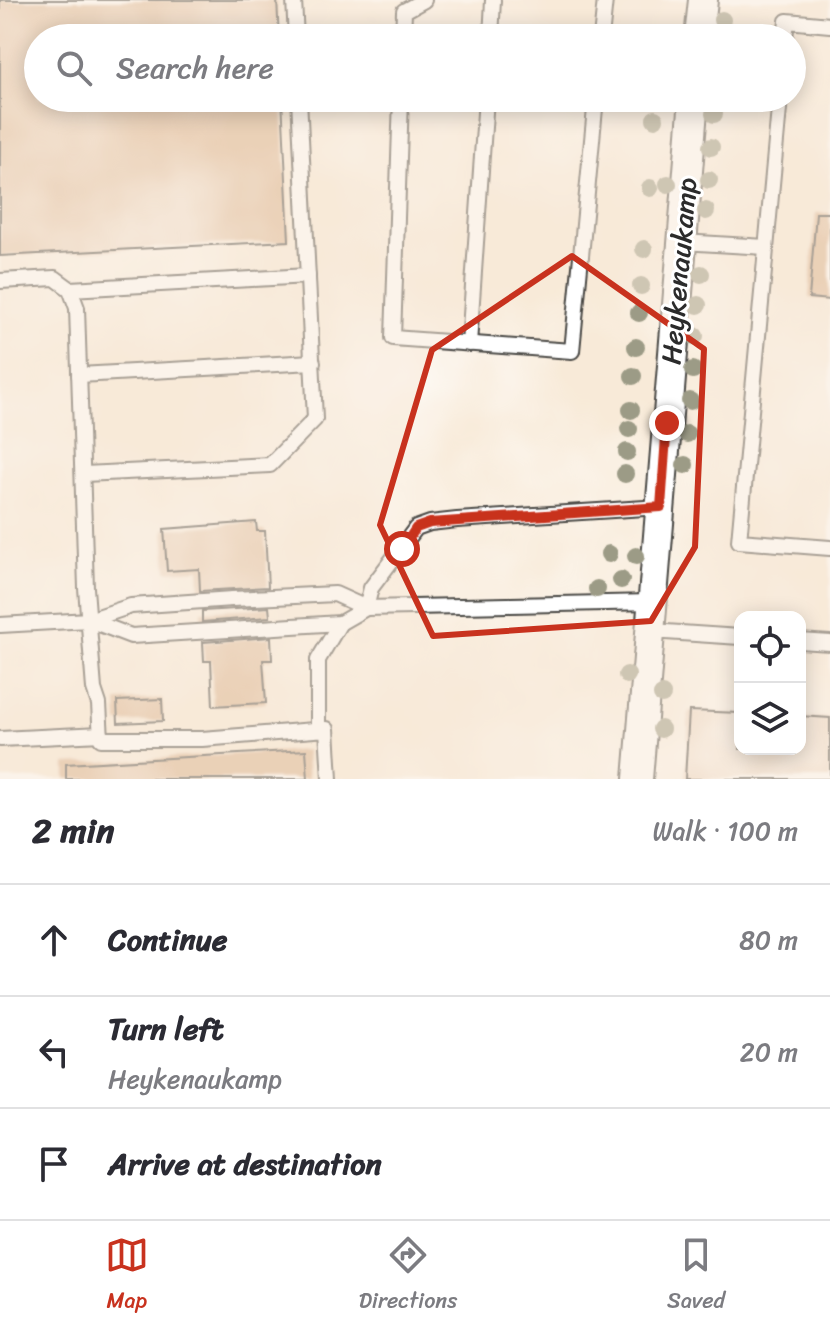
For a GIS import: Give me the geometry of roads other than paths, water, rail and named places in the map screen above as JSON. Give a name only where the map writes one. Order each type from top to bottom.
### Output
[{"type":"street","points":[[700,24],[703,0]]},
{"type":"street","name":"Heykenaukamp","points":[[638,779],[693,112]]},
{"type":"lane","points":[[294,0],[295,24]]},
{"type":"lane","points":[[404,24],[404,11],[424,0]]},
{"type":"lane","points":[[492,24],[493,0]]},
{"type":"lane","points":[[602,24],[605,0]]},
{"type":"lane","points":[[787,24],[787,21],[830,25]]},
{"type":"lane","points":[[84,474],[270,465],[315,419],[300,112]]},
{"type":"lane","points":[[401,112],[393,338],[572,351],[595,112]]},
{"type":"lane","points":[[469,344],[485,112]]},
{"type":"lane","points":[[779,112],[739,541],[830,548]]},
{"type":"lane","points":[[682,242],[766,247]]},
{"type":"lane","points":[[70,289],[308,276]]},
{"type":"lane","points":[[0,281],[55,278],[70,289],[77,308],[89,620],[101,739],[202,739],[327,729],[330,779]]},
{"type":"lane","points":[[79,375],[313,362]]},
{"type":"lane","points":[[89,620],[131,636],[340,623],[366,608],[371,588],[416,528],[430,523],[661,507]]},
{"type":"lane","points":[[0,625],[89,620],[131,606],[335,594],[366,608],[653,602]]},
{"type":"lane","points":[[318,729],[318,660],[340,623]]},
{"type":"lane","points":[[651,631],[734,637]]},
{"type":"lane","points":[[806,641],[830,643]]},
{"type":"lane","points":[[0,739],[101,734]]}]
